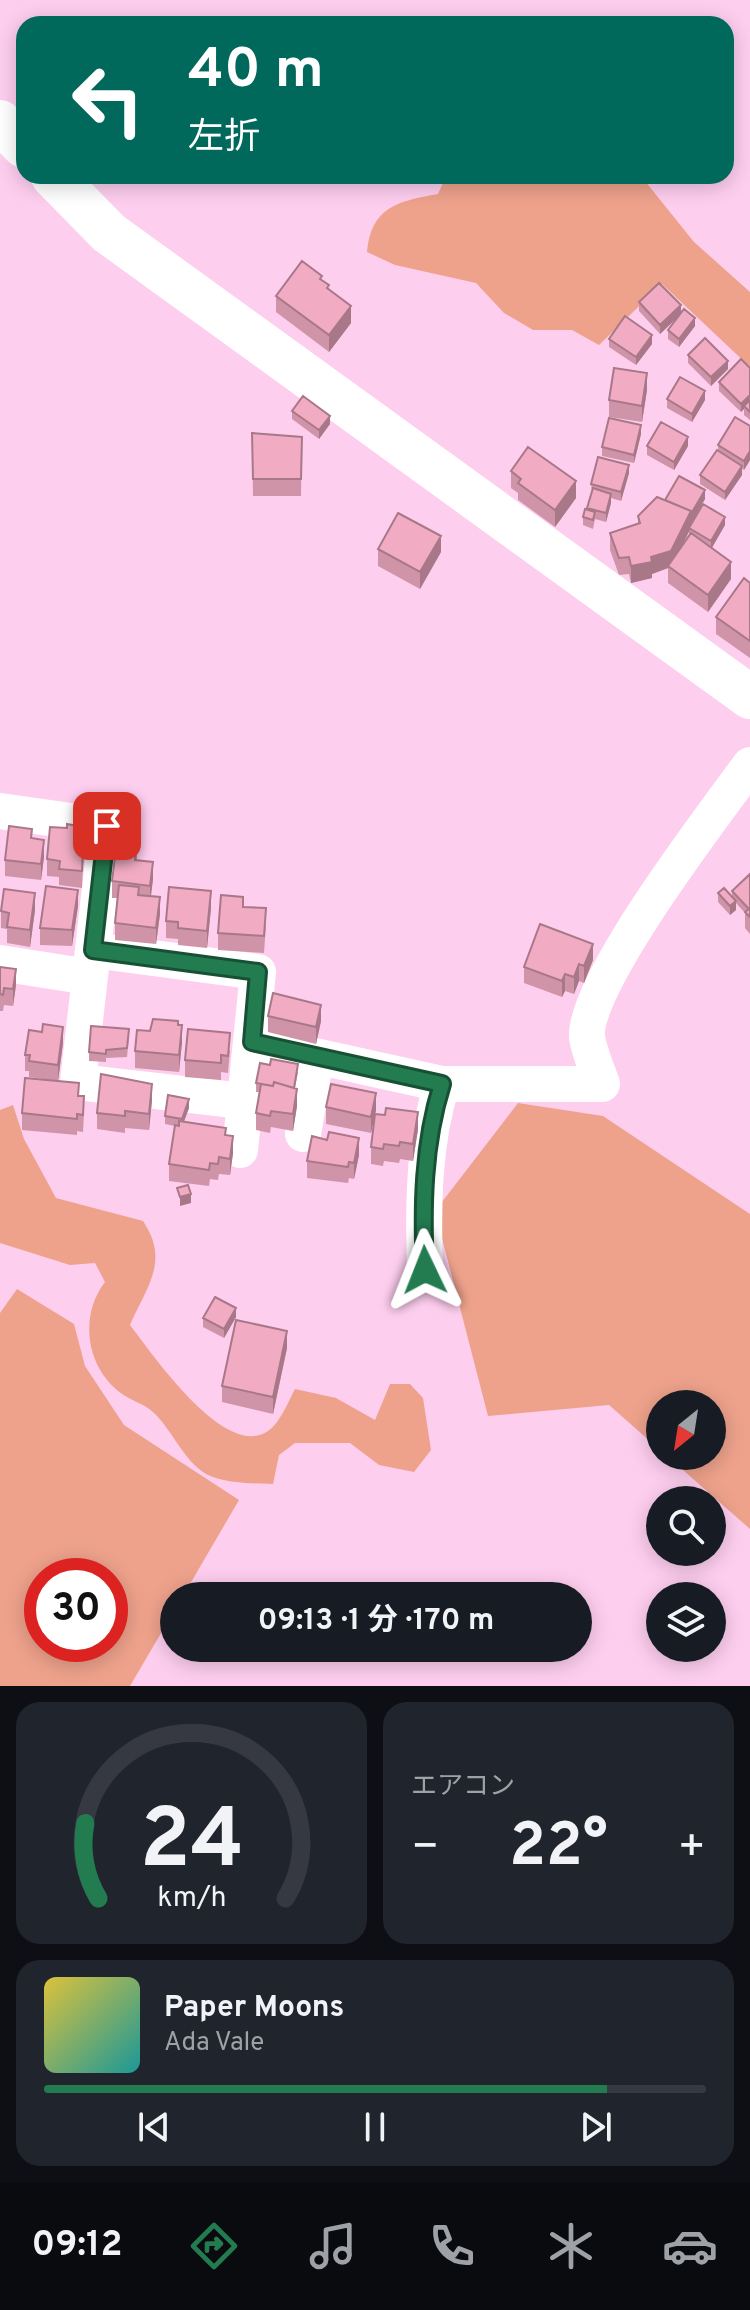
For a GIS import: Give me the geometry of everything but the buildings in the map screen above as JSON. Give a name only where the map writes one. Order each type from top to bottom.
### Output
[{"type":"street","points":[[0,122],[16,138]]},
{"type":"street","points":[[61,184],[109,233],[750,697]]},
{"type":"street","points":[[252,1042],[442,1084],[602,1084],[587,1035],[601,986],[665,881],[750,765]]},
{"type":"street","points":[[0,811],[107,826],[78,1082],[243,1101]]},
{"type":"street","points":[[0,963],[91,963],[258,972],[240,1150]]},
{"type":"street","points":[[303,1134],[316,1057]]},
{"type":"street","points":[[425,1270],[423,1216],[427,1159],[442,1084]]},
{"type":"shaded area","points":[[442,184],[647,184],[694,242],[750,292],[750,367],[662,284],[599,345],[572,330],[533,330],[504,313],[476,283],[395,265],[367,252],[374,225],[389,209],[438,194]]},
{"type":"shaded area","points":[[518,1103],[603,1116],[750,1214],[750,1529],[726,1508],[726,1486],[701,1486],[683,1470],[726,1470],[726,1390],[646,1390],[646,1438],[609,1405],[488,1416],[435,1211]]},
{"type":"shaded area","points":[[13,1105],[24,1139],[56,1198],[143,1221],[151,1235],[155,1261],[149,1286],[130,1325],[172,1378],[211,1418],[231,1431],[251,1436],[268,1431],[276,1423],[295,1389],[336,1398],[375,1420],[390,1384],[410,1384],[423,1398],[431,1450],[414,1472],[379,1465],[350,1443],[295,1443],[279,1455],[273,1484],[222,1480],[198,1468],[154,1413],[118,1391],[99,1367],[93,1353],[89,1323],[97,1295],[105,1282],[95,1263],[70,1265],[0,1243],[0,1110]]},
{"type":"shaded area","points":[[17,1289],[74,1324],[85,1366],[124,1425],[239,1500],[191,1582],[160,1582],[160,1635],[130,1686],[0,1686],[0,1313]]},
{"type":"route","points":[[107,826],[93,950],[258,972],[252,1042],[442,1084],[427,1159],[423,1216],[425,1270]]}]
